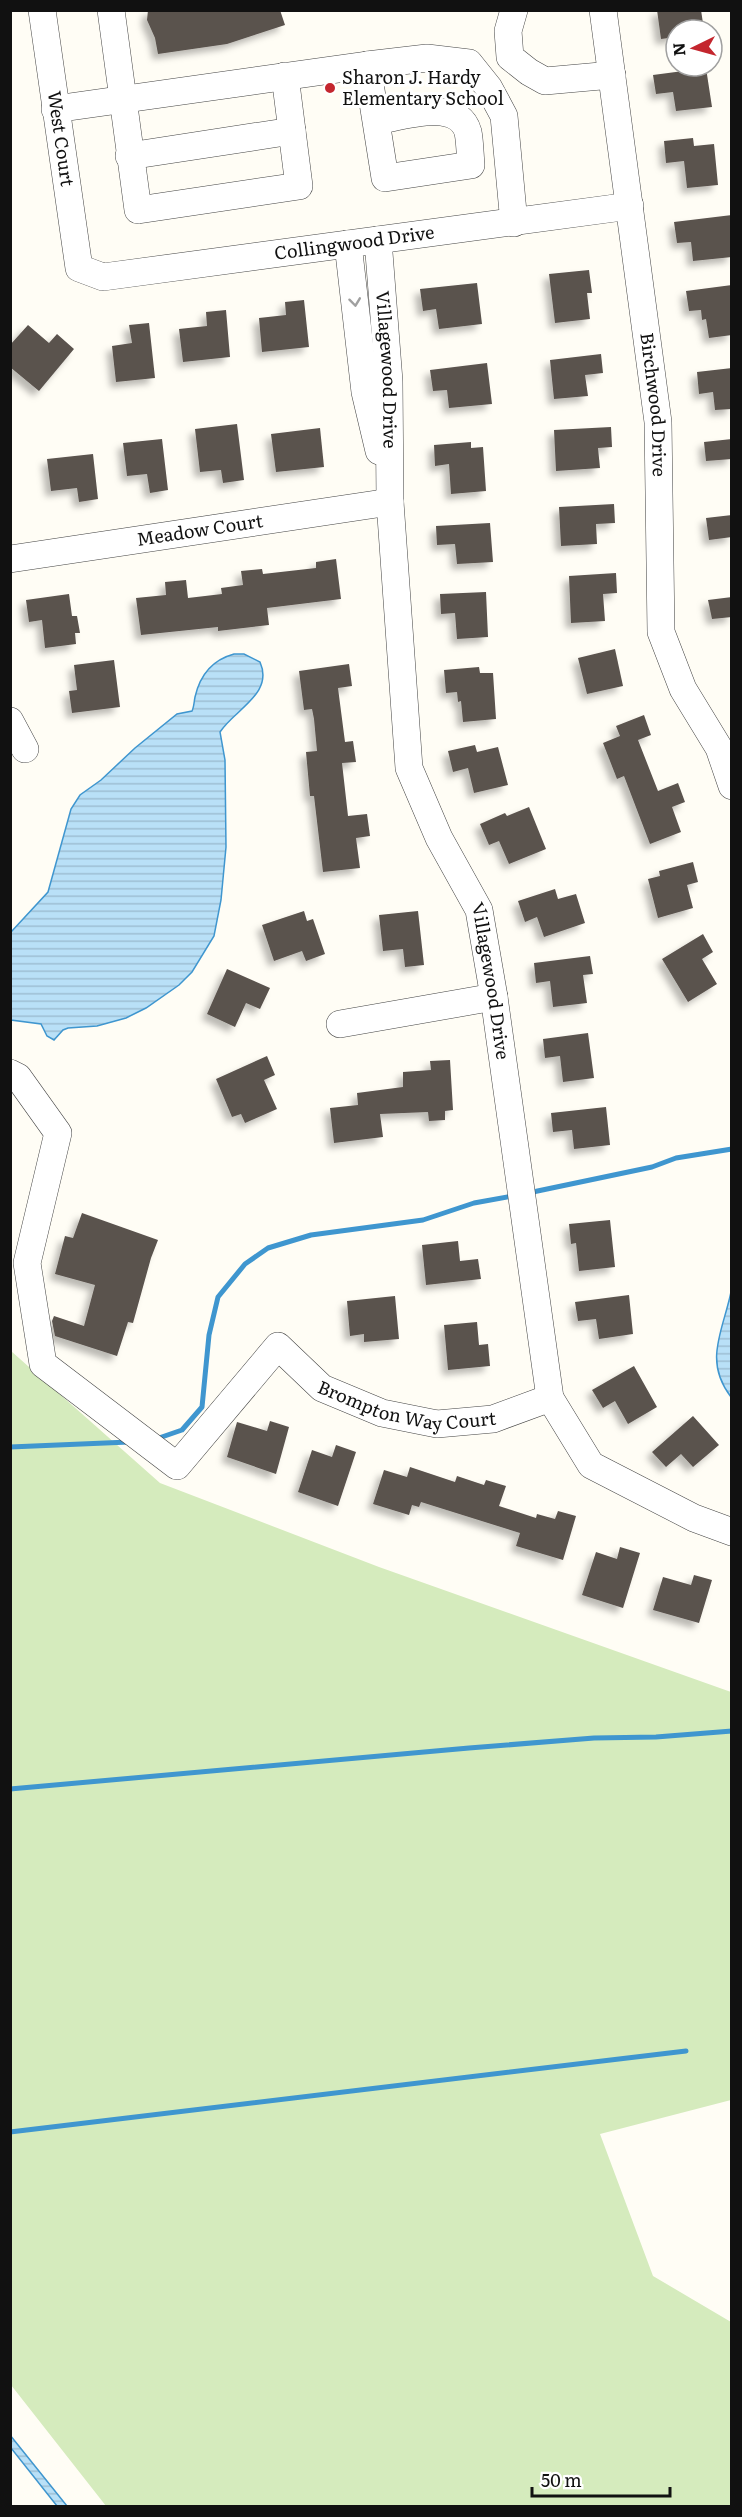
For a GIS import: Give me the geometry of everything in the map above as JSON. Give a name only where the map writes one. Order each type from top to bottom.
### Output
[{"type":"street","name":"West Court","points":[[42,10],[79,268]]},
{"type":"street","points":[[111,10],[138,210],[299,186],[285,76]]},
{"type":"street","points":[[514,10],[508,31],[510,57],[529,72],[545,81],[612,75]]},
{"type":"street","name":"Birchwood Drive","points":[[603,10],[658,422],[662,632],[683,689],[719,748],[732,786]]},
{"type":"street","points":[[55,109],[367,64],[427,58],[469,63],[489,88],[504,116],[514,223]]},
{"type":"street","points":[[367,64],[376,121]]},
{"type":"street","points":[[129,156],[292,131]]},
{"type":"street","name":"Collingwood Drive","points":[[79,268],[103,277],[630,206]]},
{"type":"street","name":"Villagewood Drive","points":[[378,240],[389,381],[390,501],[409,768],[440,838],[479,910],[494,997],[550,1398],[591,1465],[694,1518],[732,1532]]},
{"type":"street","name":"Villagewood Drive","points":[[348,244],[365,392],[390,501]]},
{"type":"street","name":"Meadow Court","points":[[10,559],[390,501]]},
{"type":"street","points":[[10,721],[25,749]]},
{"type":"street","points":[[340,1024],[494,997]]},
{"type":"street","name":"Brompton Way Court","points":[[10,1073],[18,1077],[58,1132],[27,1263],[43,1364],[177,1466],[278,1346],[322,1388],[382,1413],[437,1424],[493,1419],[550,1398]]},
{"type":"green space","points":[[11,1351],[160,1483],[379,1567],[731,1692],[731,2100],[600,2134],[653,2276],[731,2322],[731,2506],[106,2506],[11,2385]]},
{"type":"water","points":[[234,654],[244,654],[260,662],[263,673],[262,683],[257,692],[220,732],[225,760],[226,847],[221,900],[214,936],[192,972],[179,985],[146,1008],[126,1018],[97,1026],[68,1028],[54,1040],[47,1036],[41,1024],[11,1020],[11,932],[48,892],[71,809],[80,795],[101,780],[135,748],[177,714],[192,711],[197,689],[204,675],[213,664]]},
{"type":"water","points":[[731,1292],[731,1397],[718,1371],[717,1358],[720,1333]]},
{"type":"water","points":[[10,2435],[67,2506],[57,2506],[11,2448]]},
{"type":"building","points":[[148,10],[280,10],[285,25],[227,44],[158,54],[155,38],[147,20]]},
{"type":"building","points":[[657,10],[701,10],[702,18],[664,18],[664,39],[661,39]]},
{"type":"building","points":[[664,74],[664,78],[708,78],[712,107],[676,111],[673,92],[656,94],[653,75]]},
{"type":"building","points":[[693,138],[694,146],[714,144],[718,185],[687,188],[684,161],[666,163],[664,141]]},
{"type":"building","points":[[732,215],[732,257],[693,261],[691,242],[677,243],[674,222]]},
{"type":"building","points":[[589,270],[592,293],[587,293],[590,319],[555,323],[549,274]]},
{"type":"building","points":[[477,283],[482,324],[439,329],[436,309],[423,311],[420,289]]},
{"type":"building","points":[[732,285],[732,335],[709,338],[706,319],[702,320],[701,310],[689,311],[686,291]]},
{"type":"building","points":[[304,300],[309,347],[262,352],[259,318],[286,315],[285,302]]},
{"type":"building","points":[[226,310],[230,357],[183,362],[179,329],[207,326],[206,312]]},
{"type":"building","points":[[149,323],[155,378],[116,382],[112,346],[132,343],[129,325]]},
{"type":"building","points":[[28,325],[49,343],[57,334],[74,349],[39,391],[10,367],[10,345]]},
{"type":"building","points":[[601,354],[603,373],[585,375],[588,396],[554,399],[550,360]]},
{"type":"building","points":[[487,363],[492,404],[449,408],[447,390],[433,391],[430,370]]},
{"type":"building","points":[[732,368],[732,409],[715,410],[713,392],[699,394],[697,372]]},
{"type":"building","points":[[237,424],[244,480],[223,483],[221,470],[200,472],[195,429]]},
{"type":"building","points":[[611,427],[612,447],[598,448],[600,468],[556,471],[554,430]]},
{"type":"building","points":[[320,428],[324,467],[276,472],[271,434]]},
{"type":"building","points":[[162,439],[168,490],[150,493],[147,474],[127,476],[123,443]]},
{"type":"building","points":[[732,439],[732,459],[706,461],[704,442]]},
{"type":"building","points":[[471,442],[471,448],[483,447],[486,491],[451,494],[449,464],[435,466],[434,445]]},
{"type":"building","points":[[93,454],[98,499],[79,502],[77,488],[51,491],[47,459]]},
{"type":"building","points":[[614,504],[615,523],[596,524],[597,544],[561,546],[559,507]]},
{"type":"building","points":[[732,515],[732,537],[709,540],[706,518]]},
{"type":"building","points":[[490,523],[493,562],[457,564],[455,544],[437,545],[436,526]]},
{"type":"building","points":[[336,559],[341,599],[267,608],[269,625],[218,631],[218,627],[141,635],[136,598],[166,595],[165,582],[186,580],[188,598],[222,594],[221,588],[243,585],[241,571],[262,569],[263,574],[316,568],[316,562]]},
{"type":"building","points":[[616,573],[617,593],[603,594],[605,621],[571,623],[569,576]]},
{"type":"building","points":[[486,592],[488,637],[457,639],[455,613],[441,614],[440,594]]},
{"type":"building","points":[[69,594],[72,616],[77,616],[80,633],[75,633],[76,644],[45,648],[42,620],[29,622],[26,600]]},
{"type":"building","points":[[732,597],[732,617],[712,619],[708,600]]},
{"type":"building","points":[[615,649],[623,686],[587,694],[578,658]]},
{"type":"building","points":[[114,660],[120,707],[72,713],[69,691],[77,690],[74,665]]},
{"type":"building","points":[[349,664],[352,686],[338,688],[345,742],[353,741],[356,762],[342,763],[348,816],[367,814],[370,836],[356,838],[360,868],[323,872],[314,796],[310,796],[306,752],[317,751],[314,719],[312,709],[304,710],[299,671]]},
{"type":"building","points":[[479,667],[480,673],[493,673],[496,719],[463,722],[461,701],[458,702],[457,692],[446,693],[444,670]]},
{"type":"building","points":[[644,715],[651,735],[638,740],[658,791],[678,783],[685,802],[672,807],[681,832],[650,844],[624,776],[617,779],[603,743],[620,736],[616,726]]},
{"type":"building","points":[[475,745],[477,752],[498,747],[508,785],[474,793],[468,768],[453,772],[448,751]]},
{"type":"building","points":[[529,807],[546,849],[509,864],[499,841],[489,845],[480,824],[505,813],[507,816]]},
{"type":"building","points":[[693,862],[698,882],[687,885],[693,908],[658,918],[648,879],[660,876],[659,871]]},
{"type":"building","points":[[555,889],[558,899],[576,894],[585,923],[544,937],[537,917],[525,922],[518,901]]},
{"type":"building","points":[[304,911],[307,921],[313,919],[325,954],[306,961],[302,951],[274,961],[262,925]]},
{"type":"building","points":[[418,911],[424,965],[405,967],[403,949],[383,951],[379,915]]},
{"type":"building","points":[[703,934],[713,952],[702,959],[717,984],[688,1002],[662,959]]},
{"type":"building","points":[[590,956],[593,974],[583,975],[587,1003],[553,1007],[550,981],[536,983],[534,963]]},
{"type":"building","points":[[227,969],[270,988],[260,1009],[246,1003],[235,1027],[207,1014]]},
{"type":"building","points":[[588,1033],[594,1078],[563,1082],[560,1056],[545,1058],[543,1039]]},
{"type":"building","points":[[267,1056],[275,1075],[264,1080],[277,1109],[245,1123],[241,1114],[232,1117],[216,1079]]},
{"type":"building","points":[[450,1060],[453,1110],[445,1111],[445,1120],[429,1121],[428,1112],[380,1114],[383,1137],[334,1143],[330,1108],[358,1105],[357,1093],[403,1087],[403,1072],[431,1070],[430,1061]]},
{"type":"building","points":[[606,1107],[610,1145],[574,1149],[572,1130],[553,1132],[551,1113]]},
{"type":"building","points":[[82,1213],[158,1240],[133,1323],[128,1322],[117,1356],[55,1336],[52,1321],[54,1316],[84,1326],[95,1285],[55,1274],[65,1236],[73,1238]]},
{"type":"building","points":[[610,1220],[615,1267],[579,1271],[576,1243],[571,1244],[569,1224]]},
{"type":"building","points":[[458,1241],[460,1261],[478,1259],[481,1279],[426,1285],[422,1245]]},
{"type":"building","points":[[629,1295],[633,1334],[599,1339],[596,1319],[578,1321],[575,1302]]},
{"type":"building","points":[[395,1296],[399,1339],[364,1342],[364,1334],[350,1336],[347,1301]]},
{"type":"building","points":[[477,1322],[479,1345],[488,1344],[490,1366],[448,1370],[444,1325]]},
{"type":"building","points":[[634,1366],[657,1407],[628,1424],[615,1401],[603,1408],[592,1390]]},
{"type":"building","points":[[693,1416],[719,1445],[693,1467],[681,1454],[666,1467],[652,1452]]},
{"type":"building","points":[[270,1421],[289,1427],[276,1474],[227,1457],[237,1422],[267,1431]]},
{"type":"building","points":[[336,1445],[356,1452],[338,1506],[298,1492],[312,1450],[332,1457]]},
{"type":"building","points":[[410,1467],[455,1482],[457,1476],[484,1485],[486,1480],[506,1486],[499,1506],[536,1518],[537,1514],[555,1519],[558,1511],[576,1516],[563,1560],[516,1546],[520,1533],[421,1502],[419,1507],[412,1505],[409,1515],[373,1504],[384,1470],[407,1477]]},
{"type":"building","points":[[620,1547],[640,1553],[623,1608],[582,1595],[596,1552],[617,1559]]},
{"type":"building","points":[[694,1575],[712,1580],[699,1623],[653,1610],[663,1577],[691,1585]]},
{"type":"waterway","points":[[528,1193],[652,1167],[676,1158],[732,1149]]},
{"type":"waterway","points":[[156,1439],[182,1430],[202,1407],[209,1335],[218,1297],[245,1264],[268,1248],[311,1235],[423,1220],[474,1203],[513,1196]]},
{"type":"waterway","points":[[10,1447],[129,1442]]},
{"type":"waterway","points":[[10,1789],[469,1748],[594,1738],[656,1737],[732,1731]]},
{"type":"waterway","points":[[10,2132],[686,2051]]},
{"type":"place","name":"Sharon J. Hardy Elementary School","points":[[330,88]]}]
